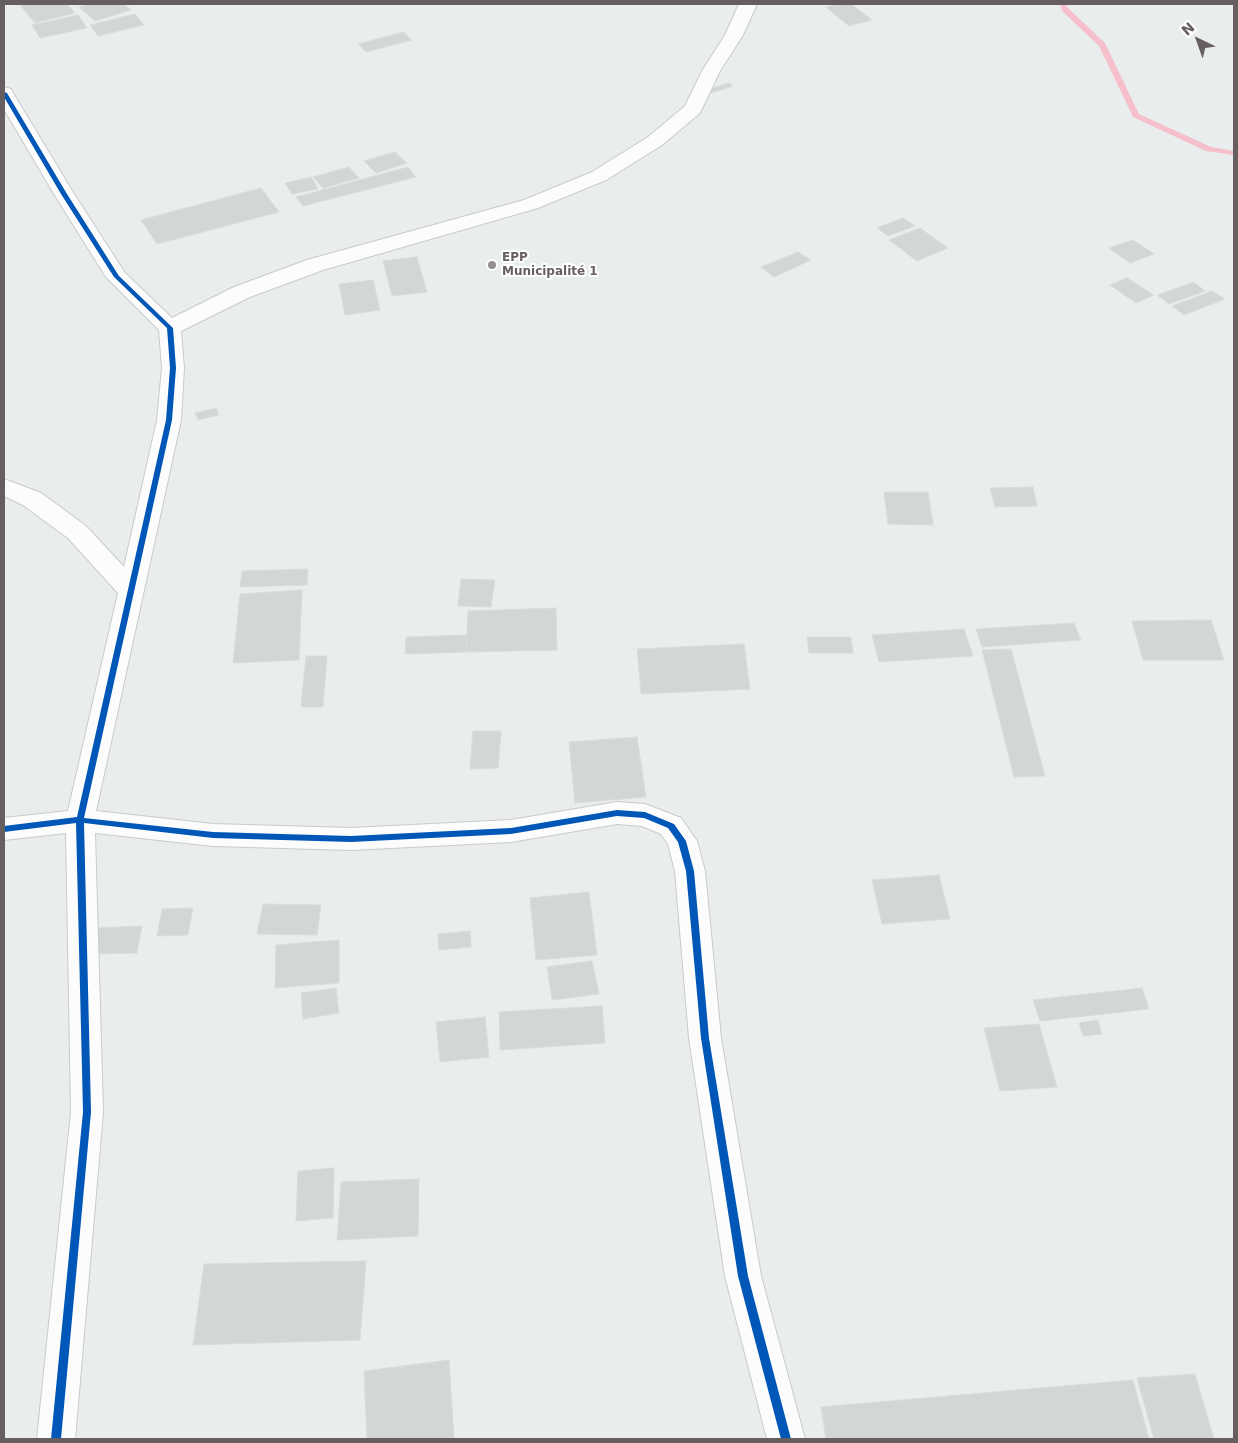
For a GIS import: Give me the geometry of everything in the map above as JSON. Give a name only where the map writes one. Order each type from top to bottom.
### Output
[{"type":"street","points":[[170,328],[242,292],[315,265],[531,204],[599,176],[655,140],[693,109],[711,71],[734,35],[748,4]]},
{"type":"street","points":[[4,93],[64,194],[117,277],[170,328],[173,368],[168,420],[132,591],[80,820],[87,1112],[56,1439]]},
{"type":"street","points":[[4,487],[32,499],[77,532],[132,591]]},
{"type":"street","points":[[4,829],[80,820],[213,835],[351,839],[511,832],[617,813],[645,815],[671,826],[682,841],[690,871],[706,1038],[743,1276],[786,1439]]},
{"type":"building","points":[[19,4],[67,4],[75,13],[35,23]]},
{"type":"building","points":[[90,4],[124,4],[131,10],[95,21],[79,7]]},
{"type":"building","points":[[851,4],[872,20],[849,26],[826,7]]},
{"type":"building","points":[[135,14],[144,25],[98,36],[90,25]]},
{"type":"building","points":[[78,15],[87,28],[40,38],[32,25]]},
{"type":"building","points":[[403,32],[412,40],[366,52],[358,44]]},
{"type":"building","points":[[729,83],[733,86],[711,93],[707,90]]},
{"type":"building","points":[[395,152],[407,163],[376,173],[364,161]]},
{"type":"building","points":[[349,167],[359,178],[323,188],[313,177]]},
{"type":"building","points":[[408,167],[416,177],[303,206],[296,197]]},
{"type":"building","points":[[311,177],[318,189],[292,194],[285,183]]},
{"type":"building","points":[[261,188],[279,212],[157,244],[141,220]]},
{"type":"building","points":[[903,218],[915,226],[888,236],[877,228]]},
{"type":"building","points":[[920,228],[948,248],[917,261],[889,240]]},
{"type":"building","points":[[1133,240],[1154,254],[1130,263],[1109,248]]},
{"type":"building","points":[[798,252],[811,260],[774,277],[761,267]]},
{"type":"building","points":[[417,257],[427,292],[392,296],[383,261]]},
{"type":"building","points":[[1127,278],[1154,295],[1136,303],[1110,285]]},
{"type":"building","points":[[373,280],[380,310],[345,315],[339,284]]},
{"type":"building","points":[[1194,282],[1205,291],[1169,304],[1157,295]]},
{"type":"building","points":[[1212,291],[1225,299],[1184,315],[1172,306]]},
{"type":"building","points":[[216,408],[219,415],[198,420],[195,413]]},
{"type":"building","points":[[1033,487],[1037,506],[995,507],[990,488]]},
{"type":"building","points":[[884,492],[928,492],[933,525],[888,524]]},
{"type":"building","points":[[308,569],[307,585],[240,587],[242,571]]},
{"type":"building","points":[[461,579],[495,580],[491,607],[458,606]]},
{"type":"building","points":[[302,590],[299,660],[233,663],[240,594]]},
{"type":"building","points":[[556,608],[557,650],[466,652],[468,611]]},
{"type":"building","points":[[1211,620],[1224,660],[1143,660],[1132,621]]},
{"type":"building","points":[[1074,623],[1081,640],[982,647],[976,629]]},
{"type":"building","points":[[964,629],[973,656],[879,662],[872,635]]},
{"type":"building","points":[[467,635],[466,652],[405,654],[406,637]]},
{"type":"building","points":[[807,637],[851,637],[853,653],[809,653]]},
{"type":"building","points":[[744,644],[750,689],[641,694],[637,649]]},
{"type":"building","points":[[1011,649],[1045,776],[1014,777],[982,650]]},
{"type":"building","points":[[306,656],[327,656],[323,707],[301,707]]},
{"type":"building","points":[[473,731],[501,731],[498,768],[470,769]]},
{"type":"building","points":[[637,737],[646,797],[575,803],[569,742]]},
{"type":"building","points":[[939,875],[950,919],[882,924],[872,880]]},
{"type":"building","points":[[589,892],[597,955],[536,960],[530,898]]},
{"type":"building","points":[[263,904],[321,905],[317,935],[257,934]]},
{"type":"building","points":[[193,908],[188,935],[157,936],[162,909]]},
{"type":"building","points":[[142,926],[137,953],[92,954],[97,928]]},
{"type":"building","points":[[470,931],[471,947],[439,950],[438,934]]},
{"type":"building","points":[[339,940],[339,983],[275,988],[276,945]]},
{"type":"building","points":[[592,961],[599,994],[552,1000],[547,967]]},
{"type":"building","points":[[336,988],[339,1013],[303,1019],[301,993]]},
{"type":"building","points":[[1142,988],[1149,1009],[1040,1021],[1033,1000]]},
{"type":"building","points":[[602,1006],[605,1043],[500,1050],[499,1012]]},
{"type":"building","points":[[485,1017],[489,1057],[440,1062],[436,1022]]},
{"type":"building","points":[[1098,1020],[1102,1034],[1083,1036],[1079,1023]]},
{"type":"building","points":[[1039,1024],[1057,1087],[1000,1091],[984,1028]]},
{"type":"building","points":[[334,1168],[333,1218],[296,1221],[298,1171]]},
{"type":"building","points":[[419,1179],[418,1236],[337,1240],[341,1182]]},
{"type":"building","points":[[366,1261],[360,1340],[193,1345],[204,1264]]},
{"type":"building","points":[[449,1360],[454,1439],[367,1439],[364,1371]]},
{"type":"building","points":[[1195,1374],[1214,1439],[1154,1439],[1137,1378]]},
{"type":"building","points":[[1133,1380],[1149,1439],[826,1439],[821,1407]]},
{"type":"waterway","points":[[1063,4],[1065,9],[1102,45],[1136,115],[1209,149],[1234,153]]},
{"type":"cycle path","points":[[4,93],[64,194],[117,277],[170,328],[173,368],[169,420],[80,820],[87,1112],[56,1439]]},
{"type":"cycle path","points":[[4,829],[80,820],[213,835],[351,839],[511,831],[617,813],[645,815],[671,826],[682,841],[690,871],[705,1038],[743,1276],[786,1439]]},
{"type":"place","name":"EPP Municipalité 1","points":[[492,265]]}]
